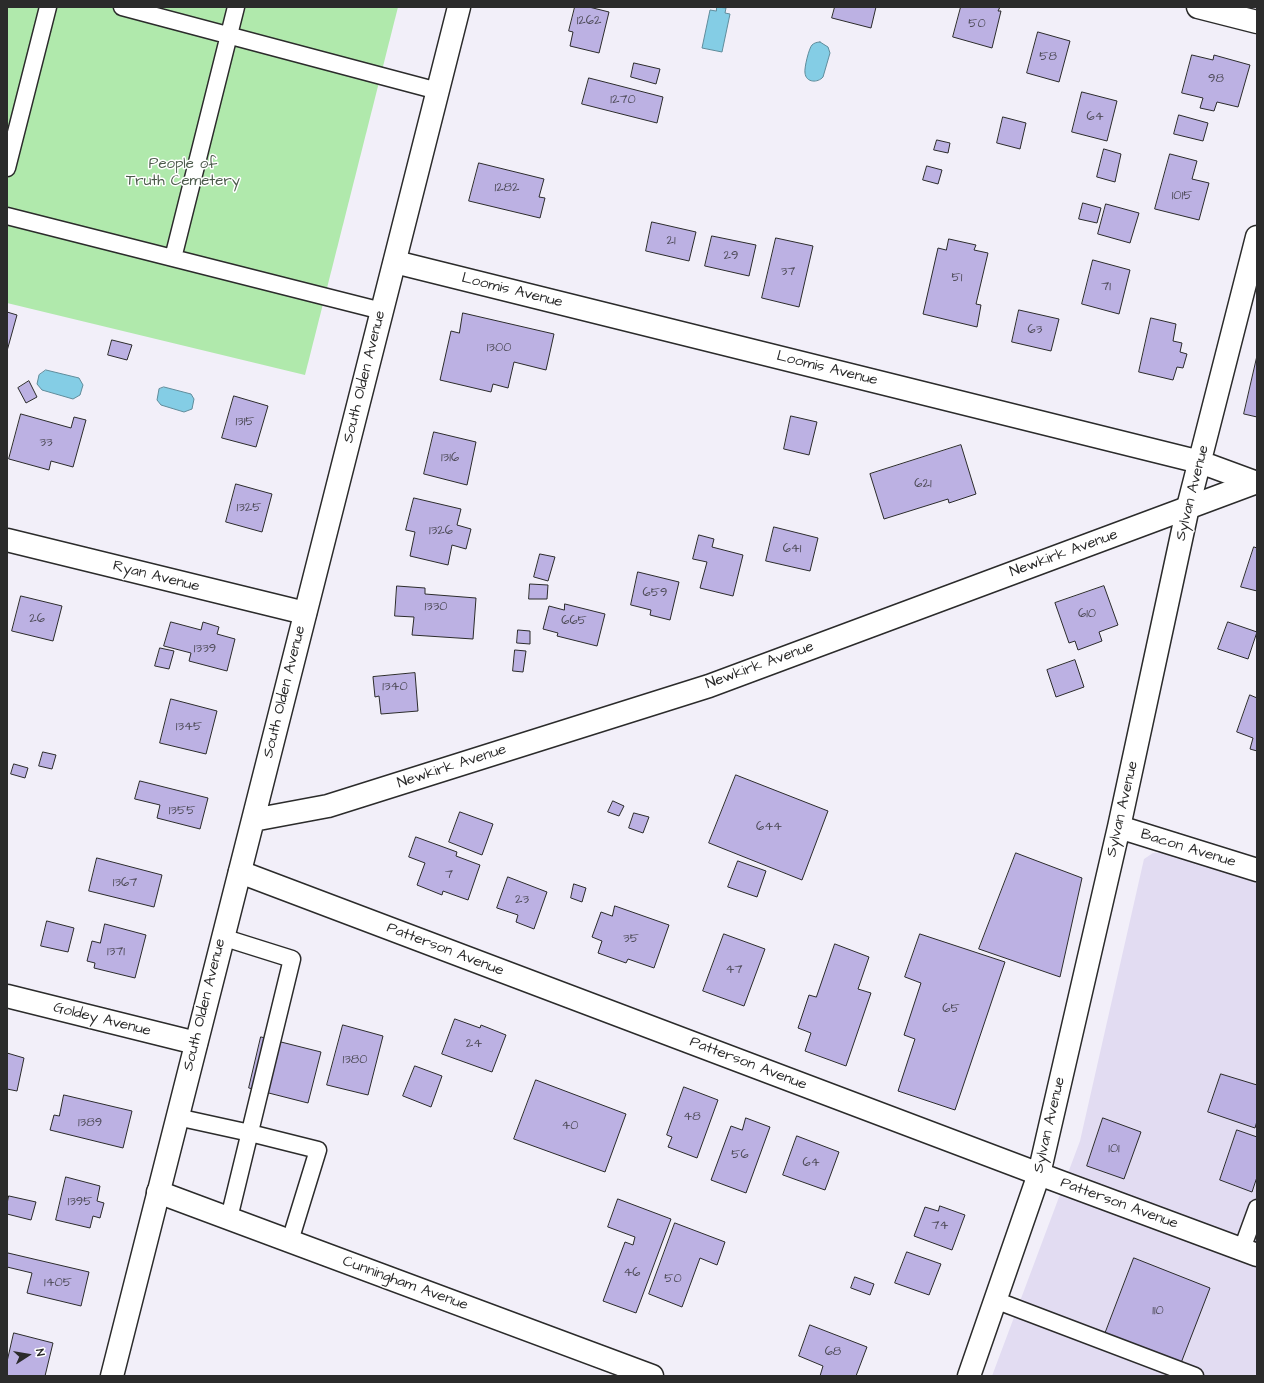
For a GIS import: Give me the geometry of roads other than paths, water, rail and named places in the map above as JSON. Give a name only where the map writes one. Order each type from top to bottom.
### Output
[{"type":"street","name":"South Olden Avenue","points":[[112,1376],[222,937],[240,872],[459,7]]},
{"type":"street","points":[[1198,7],[1257,22]]},
{"type":"street","name":"Sylvan Avenue","points":[[969,1376],[1039,1174],[1119,828],[1188,507],[1257,237]]},
{"type":"street","name":"Loomis Avenue","points":[[395,262],[1200,462],[1257,483]]},
{"type":"street","name":"Newkirk Avenue","points":[[253,820],[328,806],[709,686],[1188,507],[1257,483]]},
{"type":"street","name":"Ryan Avenue","points":[[7,540],[305,613]]},
{"type":"street","name":"Bacon Avenue","points":[[1119,828],[1257,870]]},
{"type":"street","name":"Patterson Avenue","points":[[240,872],[1039,1174],[1250,1252]]},
{"type":"street","name":"Goldey Avenue","points":[[7,996],[196,1044]]},
{"type":"street","name":"Cunningham Avenue","points":[[158,1192],[652,1376]]},
{"type":"lane","points":[[7,168],[48,7]]},
{"type":"lane","points":[[122,7],[438,91]]},
{"type":"lane","points":[[173,258],[236,7]]},
{"type":"lane","points":[[7,216],[382,310]]},
{"type":"lane","points":[[222,937],[292,959],[229,1218]]},
{"type":"lane","points":[[177,1117],[318,1150],[290,1241]]},
{"type":"lane","points":[[1250,1252],[1257,1208]]},
{"type":"lane","points":[[995,1300],[1194,1376]]},
{"type":"water","points":[[717,7],[726,8],[725,13],[730,14],[722,52],[702,48],[710,10],[716,11]]},
{"type":"water","points":[[820,42],[828,47],[830,53],[823,77],[812,81],[808,79],[805,73],[806,63],[812,45]]},
{"type":"water","points":[[46,370],[79,378],[83,385],[80,395],[73,399],[42,390],[37,384],[39,375]]},
{"type":"water","points":[[164,387],[191,394],[194,399],[192,409],[184,412],[161,405],[157,400],[159,389]]},
{"type":"park label","name":"People of Truth Cemetery","points":[[183,174]]}]
